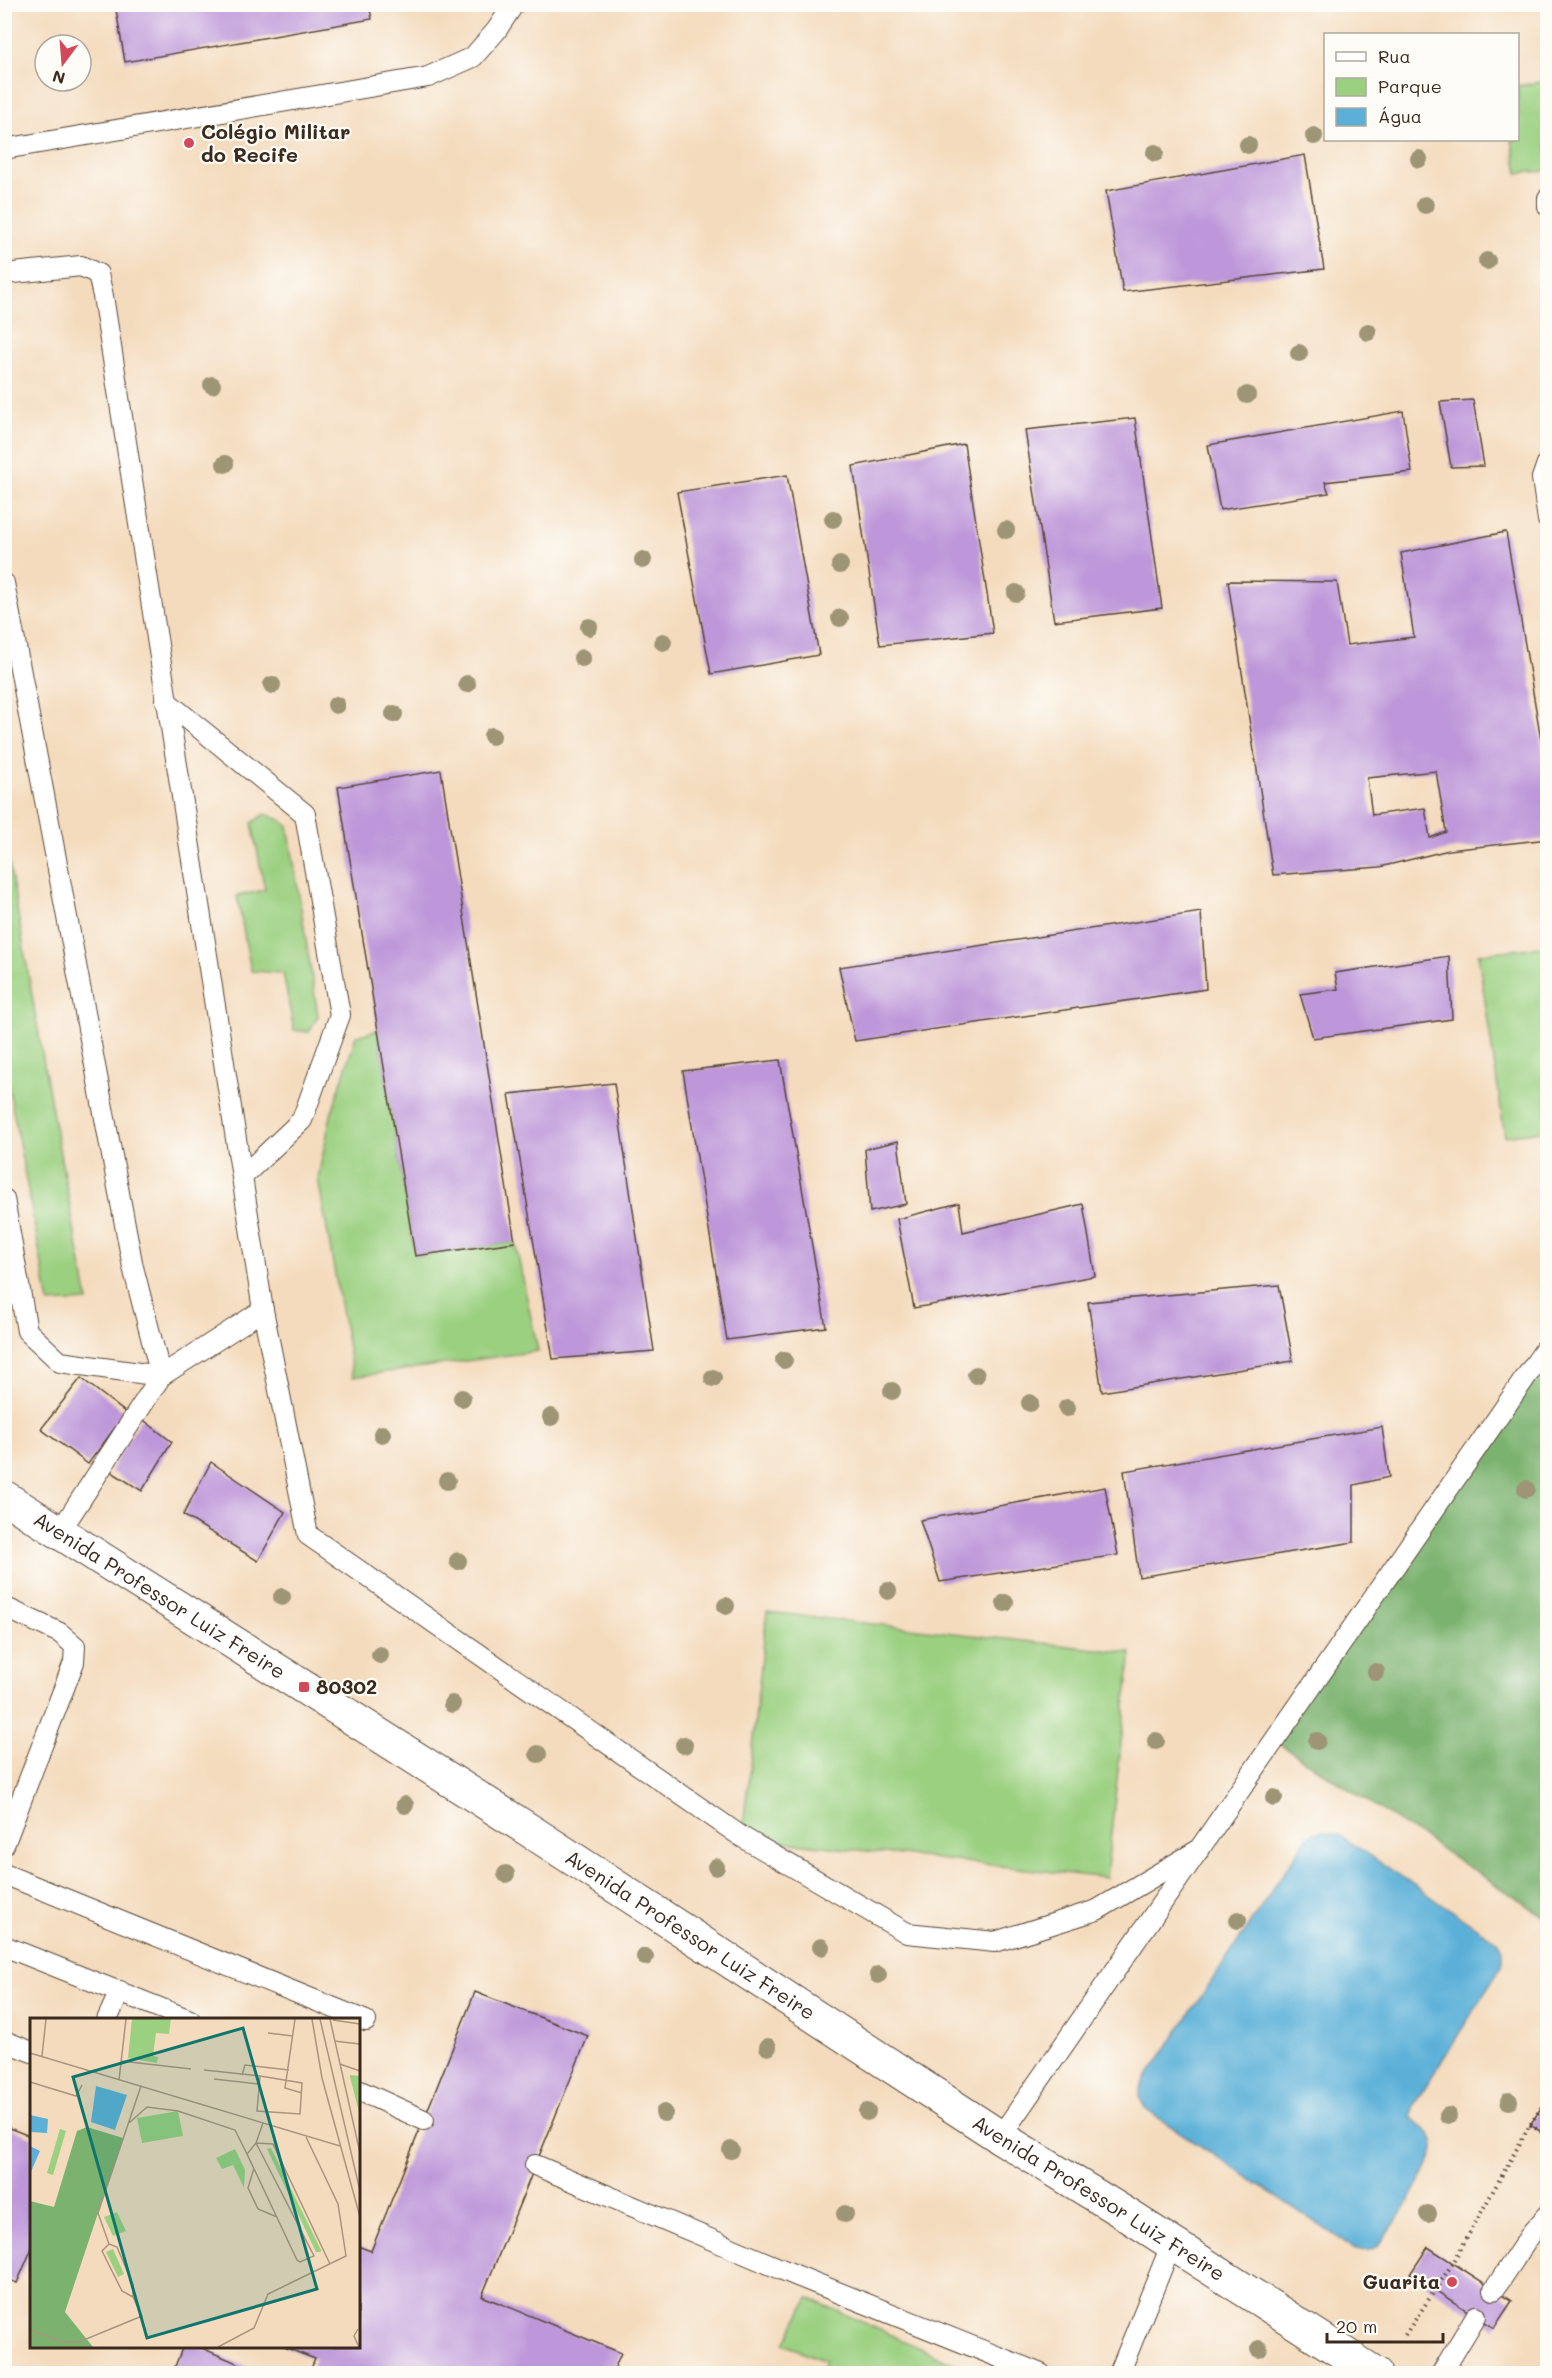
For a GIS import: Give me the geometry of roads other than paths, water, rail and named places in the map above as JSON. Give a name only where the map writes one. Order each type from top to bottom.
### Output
[{"type":"main road","name":"Avenida Professor Luiz Freire","points":[[4,1497],[532,1832],[1000,2138],[1172,2243],[1376,2373]]},
{"type":"lane","points":[[4,148],[428,76],[473,57],[496,31],[514,4]]},
{"type":"lane","points":[[1548,198],[1548,206]]},
{"type":"lane","points":[[4,274],[81,266],[98,274],[104,296],[263,1310],[308,1535],[742,1837],[907,1933],[994,1942],[1097,1910],[1200,1849]]},
{"type":"lane","points":[[1548,461],[1542,478],[1548,520]]},
{"type":"lane","points":[[4,583],[133,1267],[161,1376]]},
{"type":"lane","points":[[166,701],[305,814],[340,1015],[302,1120],[242,1177]]},
{"type":"lane","points":[[4,1199],[27,1331],[60,1362],[161,1376]]},
{"type":"lane","points":[[58,1533],[161,1376],[263,1310]]},
{"type":"lane","points":[[1000,2138],[1548,1345]]},
{"type":"lane","points":[[4,1607],[60,1633],[75,1646],[74,1662],[4,1845]]},
{"type":"lane","points":[[4,1874],[359,2018]]},
{"type":"lane","points":[[4,1946],[188,2018]]},
{"type":"lane","points":[[107,2018],[120,1991]]},
{"type":"lane","points":[[360,2019],[366,2021]]},
{"type":"lane","points":[[4,2041],[30,2051]]},
{"type":"lane","points":[[360,2091],[424,2120]]},
{"type":"lane","points":[[535,2165],[795,2275],[1041,2373]]},
{"type":"lane","points":[[1494,2290],[1533,2231],[1548,2215]]},
{"type":"lane","points":[[1119,2373],[1172,2243]]},
{"type":"lane","points":[[1441,2373],[1476,2316]]},
{"type":"water","points":[[1323,1831],[1341,1836],[1497,1941],[1503,1956],[1502,1966],[1413,2106],[1412,2117],[1426,2130],[1433,2142],[1432,2154],[1409,2201],[1388,2233],[1379,2244],[1368,2250],[1354,2248],[1145,2109],[1140,2097],[1140,2088],[1309,1835]]},
{"type":"place","name":"Colégio Militar do Recife","points":[[189,143]]},
{"type":"place","name":"80302","points":[[304,1687]]},
{"type":"place","name":"Guarita","points":[[1452,2282]]}]
